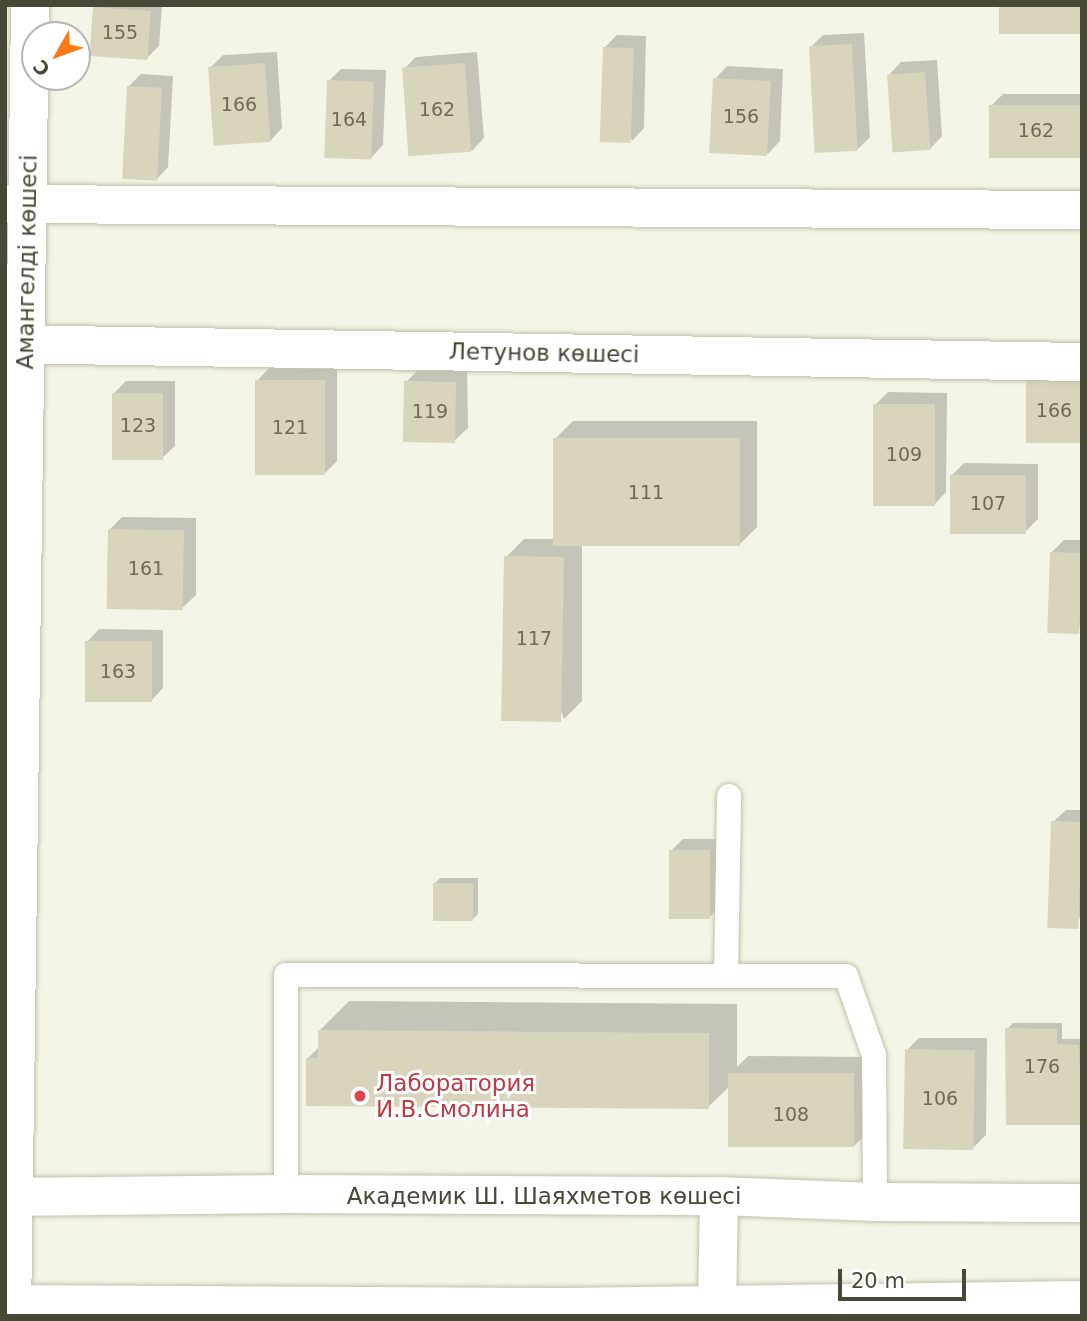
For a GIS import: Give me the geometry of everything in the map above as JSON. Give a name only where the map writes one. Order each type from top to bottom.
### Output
[{"type":"street","name":"Амангелді көшесі","points":[[10,1308],[16,204],[30,5]]},
{"type":"street","points":[[16,204],[1082,210]]},
{"type":"street","name":"Летунов көшесі","points":[[15,344],[1082,362]]},
{"type":"street","name":"Академик Ш. Шаяхметов көшесі","points":[[9,1197],[286,1194],[719,1196],[875,1202],[1082,1203]]},
{"type":"street","points":[[716,1310],[719,1196]]},
{"type":"street","points":[[10,1308],[565,1312],[1082,1300]]},
{"type":"lane","points":[[726,976],[729,796]]},
{"type":"lane","points":[[286,1194],[286,975],[846,976],[874,1055],[875,1202]]},
{"type":"building","points":[[999,5],[1082,5],[1082,34],[999,34]]},
{"type":"building","points":[[93,7],[151,11],[147,60],[91,56]]},
{"type":"building","points":[[852,44],[858,151],[815,153],[809,46]]},
{"type":"building","points":[[603,47],[634,48],[631,143],[600,142]]},
{"type":"building","points":[[265,63],[271,142],[214,146],[208,67]]},
{"type":"building","points":[[465,63],[471,152],[408,156],[402,67]]},
{"type":"building","points":[[925,72],[930,150],[893,152],[887,75]]},
{"type":"building","points":[[713,78],[771,81],[767,156],[709,153]]},
{"type":"building","points":[[327,80],[374,82],[371,160],[324,158]]},
{"type":"building","points":[[127,86],[162,88],[157,181],[122,179]]},
{"type":"building","points":[[989,105],[1082,105],[1082,158],[989,158]]},
{"type":"building","points":[[1026,376],[1082,376],[1082,443],[1026,443]]},
{"type":"building","points":[[255,380],[325,380],[325,475],[255,475]]},
{"type":"building","points":[[404,381],[456,382],[455,443],[403,442]]},
{"type":"building","points":[[112,393],[163,393],[163,460],[112,460]]},
{"type":"building","points":[[873,404],[935,404],[935,506],[873,506]]},
{"type":"building","points":[[553,438],[740,438],[740,546],[553,546]]},
{"type":"building","points":[[950,475],[1026,475],[1026,534],[950,534]]},
{"type":"building","points":[[108,529],[184,530],[183,610],[107,609]]},
{"type":"building","points":[[1050,552],[1082,553],[1079,634],[1047,633]]},
{"type":"building","points":[[504,556],[564,557],[561,722],[501,721]]},
{"type":"building","points":[[85,641],[152,641],[152,702],[85,702]]},
{"type":"building","points":[[1051,821],[1082,822],[1078,929],[1047,928]]},
{"type":"building","points":[[669,850],[710,850],[710,919],[669,919]]},
{"type":"building","points":[[433,883],[473,883],[473,921],[433,921]]},
{"type":"building","points":[[1005,1028],[1057,1029],[1057,1044],[1079,1045],[1082,1125],[1006,1125]]},
{"type":"building","points":[[318,1030],[709,1033],[709,1109],[306,1106],[306,1058],[318,1058]]},
{"type":"building","points":[[905,1049],[975,1050],[973,1150],[903,1149]]},
{"type":"building","points":[[728,1073],[854,1073],[854,1147],[728,1147]]},
{"type":"place","name":"Лаборатория И.В.Смолина","points":[[360,1096]]}]
